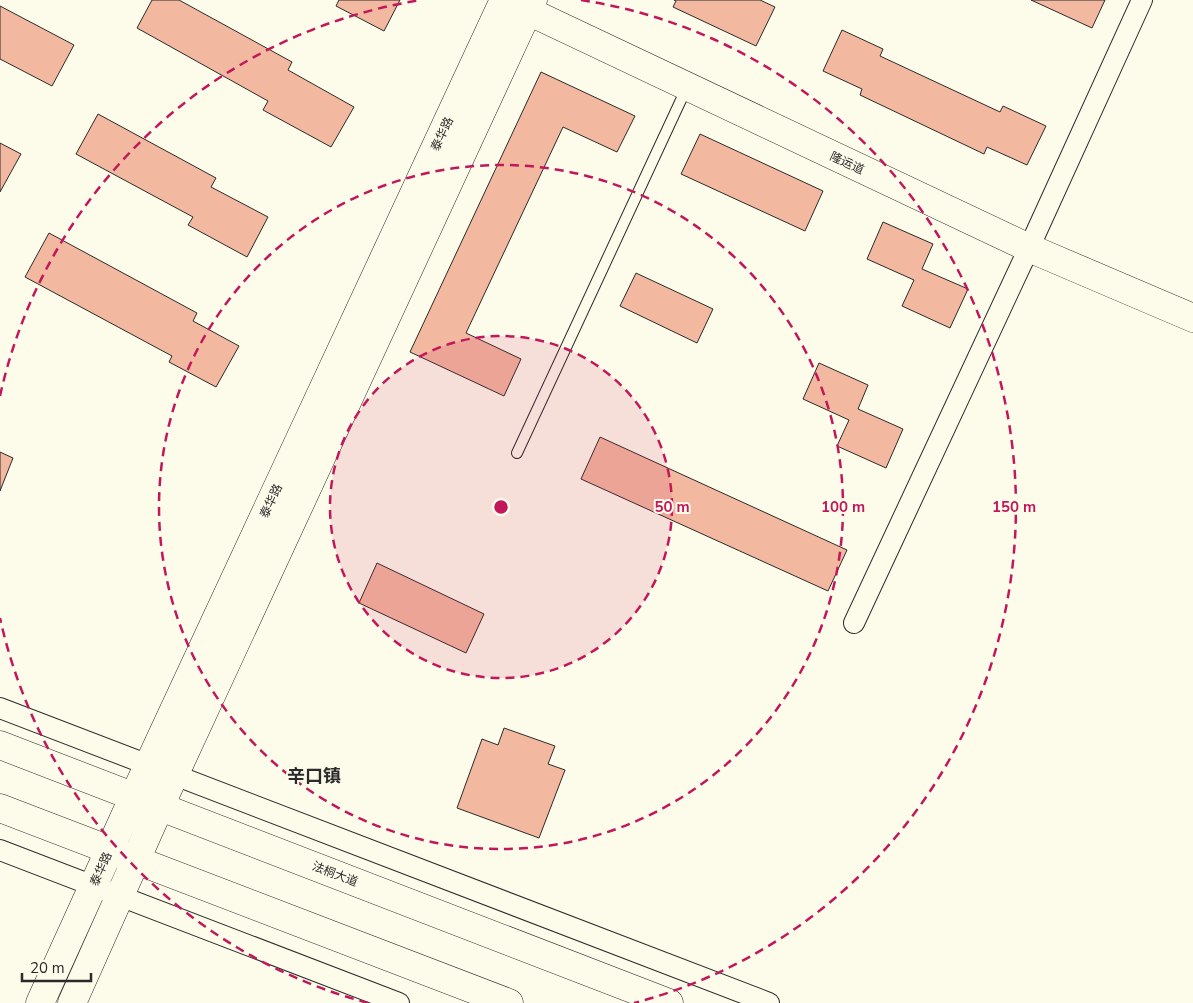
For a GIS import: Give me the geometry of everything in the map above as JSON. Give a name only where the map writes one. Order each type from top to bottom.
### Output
[{"type":"main road","name":"隆运道","points":[[517,3],[687,88],[1029,248],[1193,318]]},
{"type":"main road","name":"泰华路","points":[[40,1003],[148,765],[517,3]]},
{"type":"main road","points":[[72,1003],[517,3]]},
{"type":"main road","name":"法桐大道","points":[[0,745],[669,1003]]},
{"type":"main road","points":[[0,808],[510,1003]]},
{"type":"street","points":[[854,623],[1142,0]]},
{"type":"street","points":[[0,708],[769,1003]]},
{"type":"street","points":[[0,850],[399,1003]]},
{"type":"lane","points":[[517,453],[687,88]]},
{"type":"building","points":[[152,0],[179,0],[292,62],[288,70],[354,107],[331,147],[263,110],[268,101],[137,28]]},
{"type":"building","points":[[339,0],[400,0],[384,31],[336,6]]},
{"type":"building","points":[[674,0],[760,0],[775,7],[756,46],[673,7],[676,1]]},
{"type":"building","points":[[1031,0],[1105,0],[1092,28]]},
{"type":"building","points":[[0,6],[74,45],[52,86],[0,59]]},
{"type":"building","points":[[842,30],[883,49],[880,56],[1000,112],[1003,106],[1046,126],[1027,165],[987,147],[984,154],[860,95],[862,89],[823,71]]},
{"type":"building","points":[[541,72],[635,116],[617,152],[563,127],[466,333],[521,359],[504,396],[410,352]]},
{"type":"building","points":[[98,114],[216,178],[211,187],[268,217],[247,257],[188,225],[193,217],[76,154]]},
{"type":"building","points":[[700,134],[823,191],[805,231],[681,174]]},
{"type":"building","points":[[0,143],[21,154],[0,192]]},
{"type":"building","points":[[883,222],[933,244],[922,269],[968,289],[950,328],[902,306],[914,280],[867,259]]},
{"type":"building","points":[[49,233],[197,313],[193,321],[239,346],[216,387],[169,362],[172,356],[25,277]]},
{"type":"building","points":[[636,273],[713,309],[697,343],[620,306]]},
{"type":"building","points":[[819,363],[868,385],[858,409],[903,429],[886,468],[837,446],[849,420],[803,399]]},
{"type":"building","points":[[600,437],[847,550],[828,591],[581,479]]},
{"type":"building","points":[[0,452],[13,458],[0,491]]},
{"type":"building","points":[[377,563],[484,614],[466,653],[359,603]]},
{"type":"building","points":[[504,728],[555,746],[548,764],[565,770],[539,838],[457,808],[482,739],[498,745]]},
{"type":"district","name":"辛口镇","points":[[314,776]]}]
